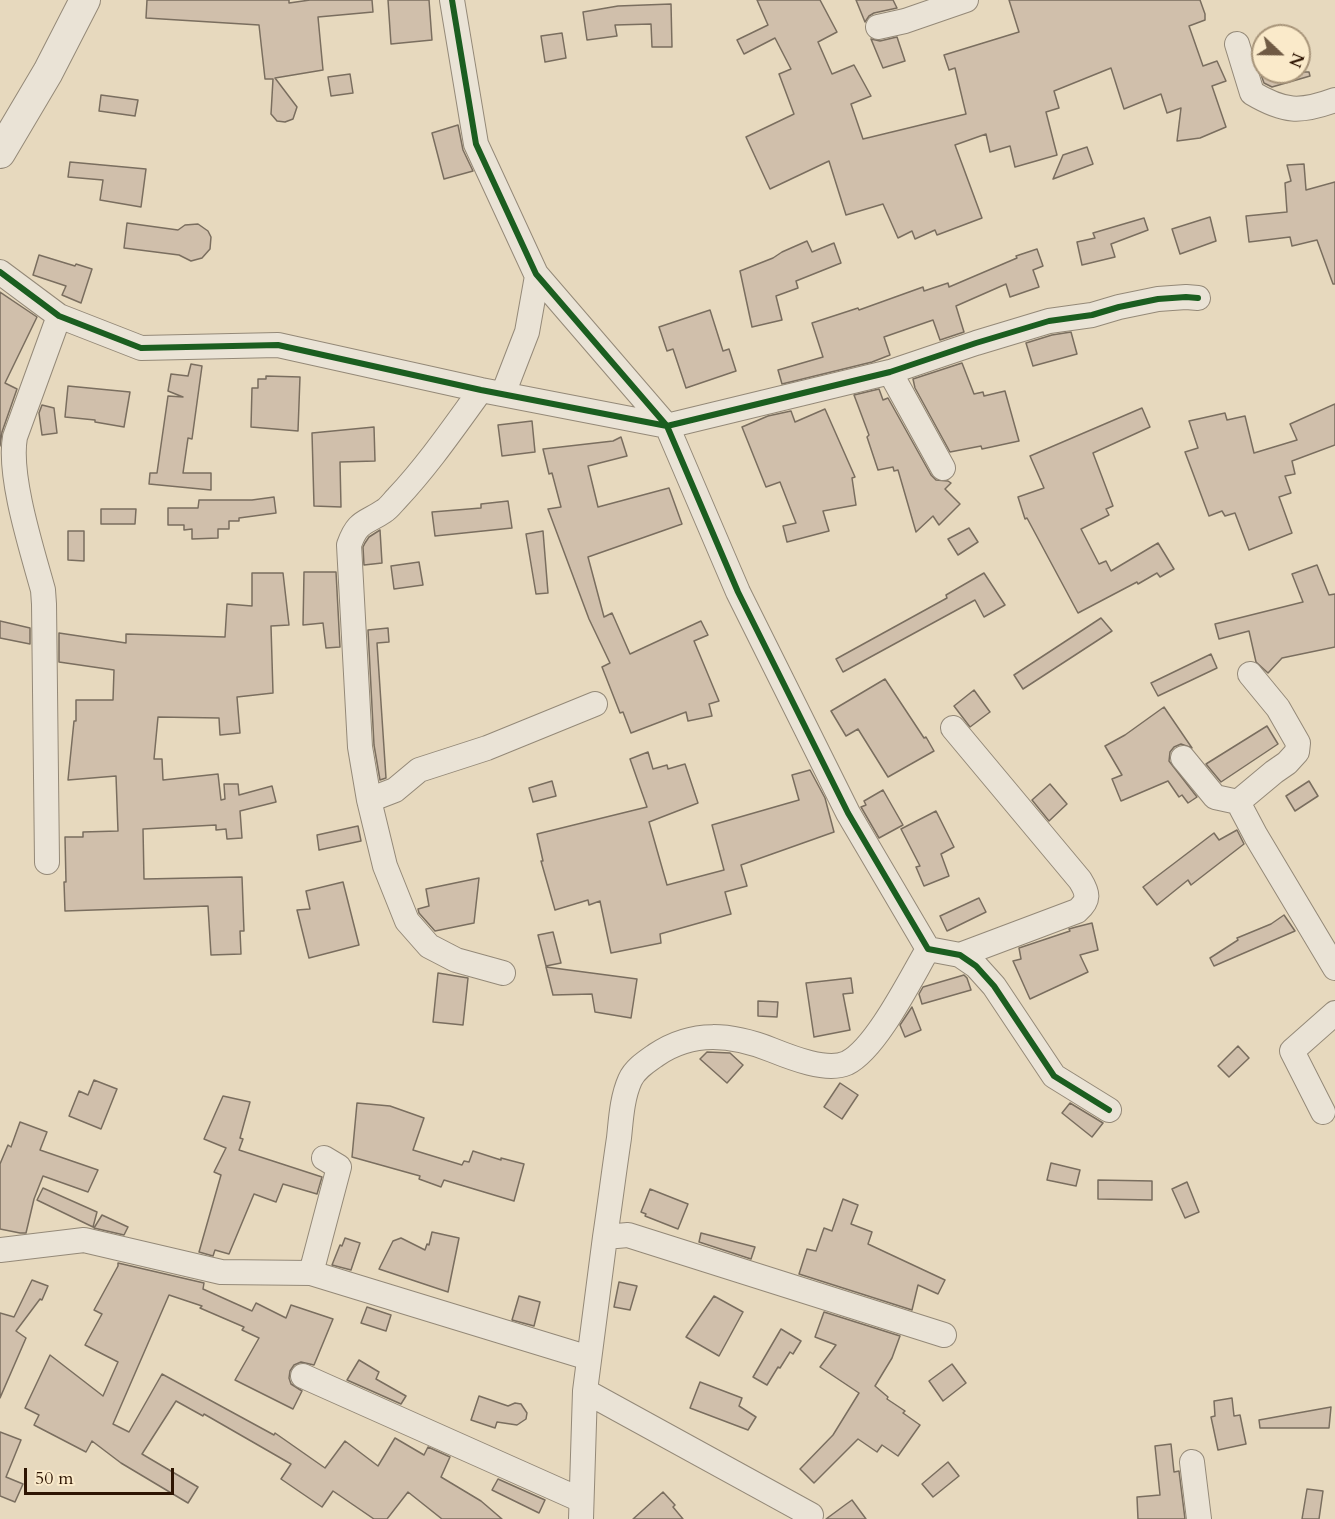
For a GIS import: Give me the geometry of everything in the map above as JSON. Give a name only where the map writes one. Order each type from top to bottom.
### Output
[{"type":"street","points":[[0,153],[48,72],[85,0]]},
{"type":"street","points":[[452,0],[476,144],[537,276],[667,426],[738,592],[848,813],[928,949],[960,955],[976,966],[994,986],[1054,1076],[1109,1110]]},
{"type":"street","points":[[878,27],[905,21],[966,0]]},
{"type":"street","points":[[1237,44],[1252,93],[1271,104],[1291,110],[1322,105],[1335,100]]},
{"type":"street","points":[[0,272],[59,316],[141,348],[278,345],[492,392],[667,426],[890,372],[986,339],[1049,321],[1092,315],[1158,299],[1198,298]]},
{"type":"street","points":[[503,973],[456,960],[429,946],[407,921],[385,866],[369,800],[360,747],[349,545],[354,530],[366,520],[385,510],[399,496],[449,435],[492,392],[526,332],[537,276]]},
{"type":"street","points":[[47,862],[43,590],[19,493],[13,452],[15,437],[59,316]]},
{"type":"street","points":[[890,372],[943,468]]},
{"type":"street","points":[[1238,802],[1287,763],[1298,749],[1298,743],[1278,708],[1250,674]]},
{"type":"street","points":[[369,800],[395,790],[419,770],[487,748],[595,704]]},
{"type":"street","points":[[953,728],[1080,880],[1087,891],[1088,899],[1085,905],[1077,911],[960,955]]},
{"type":"street","points":[[1183,758],[1215,797],[1238,802],[1335,968]]},
{"type":"street","points":[[303,1376],[581,1509],[585,1391],[623,1104],[630,1079],[643,1064],[673,1044],[706,1036],[732,1039],[768,1048],[802,1062],[826,1065],[847,1063],[873,1041],[928,949]]},
{"type":"street","points":[[1323,1112],[1292,1050],[1335,1013]]},
{"type":"street","points":[[311,1273],[339,1167],[324,1158]]},
{"type":"street","points":[[605,1237],[628,1235],[944,1335]]},
{"type":"street","points":[[0,1250],[84,1240],[221,1272],[311,1273],[589,1358]]},
{"type":"street","points":[[585,1391],[811,1515]]},
{"type":"street","points":[[1192,1462],[1199,1519]]},
{"type":"building","points":[[147,0],[289,0],[289,3],[310,0],[372,0],[373,12],[318,17],[323,70],[275,78],[297,107],[293,119],[285,122],[277,121],[271,114],[273,79],[265,79],[259,25],[146,18]]},
{"type":"building","points":[[388,0],[429,0],[432,40],[391,44]]},
{"type":"building","points":[[757,0],[820,0],[837,32],[818,42],[832,74],[854,65],[871,96],[851,104],[863,139],[966,114],[955,68],[949,70],[944,55],[1019,32],[1009,0],[1200,0],[1205,20],[1189,26],[1203,66],[1217,61],[1226,81],[1212,86],[1226,127],[1200,138],[1177,141],[1181,108],[1167,113],[1161,94],[1124,109],[1111,68],[1054,91],[1059,108],[1046,112],[1057,155],[1015,167],[1010,146],[990,152],[986,134],[955,145],[982,218],[937,235],[935,230],[915,239],[912,231],[898,238],[883,204],[846,215],[829,161],[770,189],[746,137],[794,114],[779,74],[791,69],[775,38],[744,54],[737,40],[768,25]]},
{"type":"building","points":[[856,0],[893,0],[897,8],[874,13],[865,22]]},
{"type":"building","points":[[671,4],[672,47],[652,47],[651,24],[615,25],[617,36],[587,40],[583,12],[618,6]]},
{"type":"building","points":[[562,33],[566,58],[545,62],[541,36]]},
{"type":"building","points":[[897,37],[905,61],[883,68],[871,39],[880,41]]},
{"type":"building","points":[[350,74],[353,93],[331,96],[328,77]]},
{"type":"building","points":[[1266,84],[1282,84],[1272,87]]},
{"type":"building","points":[[101,95],[138,100],[135,116],[99,111]]},
{"type":"building","points":[[458,125],[463,150],[473,171],[444,179],[432,133]]},
{"type":"building","points":[[1087,147],[1093,164],[1053,179],[1063,155]]},
{"type":"building","points":[[70,162],[146,169],[141,207],[100,200],[103,180],[68,177]]},
{"type":"building","points":[[1304,164],[1306,190],[1335,182],[1335,284],[1333,284],[1317,240],[1292,246],[1290,237],[1249,242],[1246,216],[1287,212],[1285,183],[1291,181],[1287,165]]},
{"type":"building","points":[[1210,217],[1216,241],[1180,254],[1172,229]]},
{"type":"building","points":[[1144,218],[1148,230],[1111,244],[1115,257],[1082,265],[1077,242],[1095,238],[1093,233]]},
{"type":"building","points":[[127,223],[178,230],[185,225],[198,224],[208,231],[211,237],[210,249],[202,258],[191,261],[179,255],[124,248]]},
{"type":"building","points":[[807,241],[812,252],[834,243],[841,263],[796,281],[798,288],[776,296],[782,320],[752,327],[740,271]]},
{"type":"building","points":[[1037,249],[1043,266],[1033,270],[1039,287],[1010,297],[1006,284],[956,306],[964,332],[940,340],[933,320],[884,337],[890,355],[872,362],[782,384],[778,370],[823,357],[812,323],[858,308],[859,310],[923,287],[924,291],[948,283],[949,287],[1017,258],[1016,256]]},
{"type":"building","points":[[39,255],[92,269],[81,303],[62,295],[66,286],[33,275]]},
{"type":"building","points":[[0,292],[37,317],[5,383],[17,389],[2,432],[0,446]]},
{"type":"building","points":[[710,310],[723,351],[729,349],[736,371],[686,388],[673,349],[667,351],[659,327]]},
{"type":"building","points":[[1071,332],[1077,354],[1033,366],[1026,343]]},
{"type":"building","points":[[962,363],[974,394],[983,392],[984,396],[1005,391],[1019,441],[982,449],[981,446],[950,452],[915,388],[913,379]]},
{"type":"building","points":[[191,364],[202,366],[192,439],[188,438],[183,473],[211,473],[211,490],[149,484],[150,473],[157,473],[168,396],[183,397],[168,391],[171,374],[188,376]]},
{"type":"building","points":[[266,376],[300,377],[298,431],[251,427],[252,388],[258,388],[258,379],[266,379]]},
{"type":"building","points":[[68,386],[130,392],[124,427],[95,422],[95,420],[65,417]]},
{"type":"building","points":[[879,389],[883,400],[888,398],[931,475],[936,480],[951,483],[945,489],[960,504],[939,525],[933,516],[916,532],[898,470],[894,471],[893,467],[878,470],[867,437],[869,435],[854,395]]},
{"type":"building","points":[[1335,404],[1335,445],[1292,461],[1295,474],[1285,476],[1291,493],[1279,497],[1292,533],[1249,550],[1235,513],[1225,516],[1222,511],[1209,516],[1185,452],[1198,448],[1189,421],[1225,413],[1227,420],[1245,416],[1254,453],[1297,440],[1290,424]]},
{"type":"building","points":[[42,405],[54,408],[57,433],[42,435],[39,413]]},
{"type":"building","points":[[1142,408],[1150,427],[1093,453],[1113,506],[1106,509],[1109,515],[1081,529],[1099,564],[1106,561],[1111,571],[1158,543],[1174,569],[1160,577],[1157,573],[1138,584],[1137,582],[1078,613],[1027,518],[1025,519],[1018,497],[1044,488],[1030,456]]},
{"type":"building","points":[[825,409],[855,477],[852,478],[856,505],[823,511],[829,531],[787,542],[783,526],[796,523],[780,482],[766,487],[742,427],[768,416],[791,411],[795,422]]},
{"type":"building","points":[[532,421],[535,452],[502,456],[498,425]]},
{"type":"building","points":[[374,427],[375,461],[340,462],[341,507],[314,506],[312,433]]},
{"type":"building","points":[[621,437],[627,456],[588,466],[598,507],[669,488],[682,524],[588,557],[604,617],[612,613],[630,654],[701,621],[708,635],[694,641],[719,701],[709,704],[712,716],[688,721],[686,712],[631,733],[623,712],[620,713],[602,667],[610,663],[589,619],[548,509],[561,507],[543,449],[613,441]]},
{"type":"building","points":[[274,497],[276,513],[229,521],[229,529],[218,529],[218,538],[192,539],[192,529],[184,530],[184,525],[168,525],[168,508],[198,508],[199,500],[252,500]]},
{"type":"building","points":[[508,501],[512,528],[435,536],[432,512],[481,508],[481,504]]},
{"type":"building","points":[[101,509],[136,509],[135,524],[101,524]]},
{"type":"building","points":[[969,528],[978,542],[958,555],[948,539]]},
{"type":"building","points":[[380,530],[382,563],[364,565],[363,547],[369,537]]},
{"type":"building","points":[[68,531],[84,531],[84,561],[68,560]]},
{"type":"building","points":[[543,531],[548,593],[536,594],[526,534]]},
{"type":"building","points":[[419,562],[423,585],[394,589],[391,566]]},
{"type":"building","points":[[1317,565],[1329,595],[1335,594],[1335,647],[1282,658],[1268,673],[1256,662],[1249,631],[1219,639],[1215,624],[1303,602],[1292,574]]},
{"type":"building","points":[[304,572],[336,572],[340,647],[326,648],[323,623],[303,625]]},
{"type":"building","points":[[252,573],[283,573],[289,625],[271,626],[273,693],[237,697],[240,733],[220,735],[219,718],[158,717],[154,759],[162,759],[163,780],[218,774],[221,800],[225,799],[224,784],[238,784],[239,795],[272,786],[276,802],[240,811],[242,838],[227,839],[226,829],[216,830],[216,825],[143,829],[144,879],[242,877],[244,931],[240,931],[241,954],[211,955],[208,906],[65,911],[65,837],[83,837],[83,832],[118,831],[116,776],[68,780],[74,721],[76,721],[76,700],[113,700],[114,670],[59,662],[59,633],[126,643],[126,634],[225,637],[227,604],[252,606]]},
{"type":"building","points":[[984,573],[1005,605],[984,617],[975,600],[843,672],[836,659],[947,598],[946,595]]},
{"type":"building","points":[[1101,618],[1112,631],[1023,689],[1014,675]]},
{"type":"building","points":[[0,621],[30,628],[30,644],[0,638]]},
{"type":"building","points":[[388,628],[389,642],[377,643],[386,778],[380,780],[374,745],[368,630]]},
{"type":"building","points":[[1211,654],[1217,668],[1158,696],[1151,683]]},
{"type":"building","points":[[885,679],[934,751],[888,777],[858,729],[846,736],[831,711]]},
{"type":"building","points":[[974,690],[990,712],[970,727],[954,706]]},
{"type":"building","points":[[1164,707],[1192,748],[1181,744],[1174,747],[1170,752],[1169,761],[1197,797],[1188,803],[1182,795],[1179,797],[1168,781],[1121,801],[1112,779],[1122,775],[1105,746],[1125,735]]},
{"type":"building","points":[[1267,726],[1278,744],[1221,782],[1206,764]]},
{"type":"building","points":[[648,752],[653,769],[667,765],[668,769],[685,764],[698,803],[649,822],[667,885],[724,870],[712,825],[799,800],[792,775],[810,770],[825,798],[834,832],[741,865],[747,886],[725,892],[731,914],[660,934],[661,943],[611,953],[600,901],[589,905],[588,900],[555,910],[541,861],[543,861],[537,834],[647,807],[630,759]]},
{"type":"building","points":[[552,781],[556,796],[533,802],[529,788]]},
{"type":"building","points":[[1309,781],[1318,796],[1295,811],[1286,796]]},
{"type":"building","points":[[1050,784],[1067,804],[1049,821],[1032,800]]},
{"type":"building","points":[[883,790],[903,825],[879,838],[861,807],[866,805],[864,801]]},
{"type":"building","points":[[936,811],[954,847],[941,854],[949,876],[924,886],[916,867],[920,866],[901,829]]},
{"type":"building","points":[[358,826],[361,841],[319,850],[317,835]]},
{"type":"building","points":[[1237,830],[1244,844],[1191,885],[1188,880],[1157,905],[1143,887],[1214,833],[1219,840]]},
{"type":"building","points":[[479,878],[474,923],[435,931],[419,913],[418,909],[429,906],[426,889]]},
{"type":"building","points":[[343,882],[359,945],[309,958],[297,910],[310,909],[306,891]]},
{"type":"building","points":[[979,898],[986,912],[947,931],[940,916]]},
{"type":"building","points":[[1284,915],[1295,931],[1214,966],[1210,958],[1238,940],[1237,938],[1271,924]]},
{"type":"building","points":[[1092,923],[1098,950],[1080,955],[1088,972],[1030,999],[1013,961],[1021,959],[1019,948]]},
{"type":"building","points":[[553,932],[561,963],[546,966],[538,935]]},
{"type":"building","points":[[546,967],[637,979],[631,1018],[595,1012],[592,994],[553,995]]},
{"type":"building","points":[[438,973],[468,978],[463,1025],[433,1022]]},
{"type":"building","points":[[964,975],[971,990],[922,1004],[919,994],[923,987]]},
{"type":"building","points":[[851,978],[853,993],[843,994],[850,1030],[814,1037],[806,983]]},
{"type":"building","points":[[758,1001],[778,1002],[777,1017],[758,1016]]},
{"type":"building","points":[[912,1007],[921,1030],[905,1037],[900,1025]]},
{"type":"building","points":[[1238,1046],[1249,1058],[1229,1077],[1218,1066]]},
{"type":"building","points":[[707,1052],[730,1053],[743,1065],[727,1083],[700,1059]]},
{"type":"building","points":[[94,1080],[117,1089],[101,1129],[69,1116],[79,1091],[88,1095]]},
{"type":"building","points":[[840,1083],[858,1095],[842,1119],[824,1107]]},
{"type":"building","points":[[223,1096],[250,1102],[239,1150],[322,1177],[317,1194],[283,1184],[276,1202],[254,1194],[229,1254],[215,1250],[213,1256],[199,1252],[221,1175],[214,1172],[226,1148],[204,1139]]},
{"type":"building","points":[[357,1103],[390,1106],[424,1118],[413,1150],[462,1165],[464,1161],[469,1162],[473,1151],[501,1160],[501,1158],[524,1164],[514,1201],[444,1180],[441,1187],[419,1179],[420,1176],[352,1157]]},
{"type":"building","points":[[1070,1103],[1103,1123],[1092,1137],[1062,1113]]},
{"type":"building","points":[[20,1122],[47,1132],[40,1150],[98,1170],[88,1192],[43,1176],[34,1199],[26,1233],[0,1229],[0,1164],[8,1145],[11,1147]]},
{"type":"building","points":[[1051,1163],[1080,1170],[1076,1186],[1047,1180]]},
{"type":"building","points":[[1098,1180],[1152,1181],[1152,1200],[1098,1199]]},
{"type":"building","points":[[1187,1182],[1199,1212],[1185,1218],[1172,1189]]},
{"type":"building","points":[[43,1188],[97,1212],[93,1227],[37,1200]]},
{"type":"building","points":[[650,1189],[688,1204],[678,1229],[645,1216],[646,1214],[641,1212]]},
{"type":"building","points":[[843,1199],[858,1205],[851,1224],[872,1232],[868,1244],[945,1280],[938,1294],[918,1285],[912,1310],[799,1274],[807,1249],[816,1251],[824,1228],[832,1231]]},
{"type":"building","points":[[102,1215],[128,1227],[124,1235],[94,1228]]},
{"type":"building","points":[[432,1232],[459,1238],[448,1292],[379,1269],[393,1241],[401,1238],[425,1250],[427,1244],[429,1245]]},
{"type":"building","points":[[701,1233],[755,1247],[751,1259],[699,1242]]},
{"type":"building","points":[[345,1238],[360,1243],[351,1270],[332,1265]]},
{"type":"building","points":[[118,1263],[204,1283],[203,1289],[252,1311],[256,1303],[286,1318],[291,1305],[333,1319],[314,1365],[301,1362],[294,1365],[290,1371],[291,1384],[302,1391],[293,1409],[235,1380],[259,1338],[242,1330],[244,1327],[200,1308],[202,1306],[169,1295],[113,1424],[129,1432],[162,1374],[274,1435],[275,1433],[325,1468],[345,1441],[378,1466],[395,1438],[424,1455],[428,1447],[450,1457],[441,1477],[481,1501],[502,1519],[442,1519],[408,1492],[387,1519],[374,1519],[333,1491],[322,1507],[281,1479],[291,1464],[204,1414],[203,1416],[176,1401],[142,1454],[198,1487],[188,1503],[121,1463],[92,1441],[86,1452],[34,1425],[39,1415],[25,1408],[50,1355],[103,1396],[118,1362],[85,1345],[102,1314],[94,1310]]},
{"type":"building","points":[[32,1280],[48,1286],[42,1300],[40,1299],[16,1331],[26,1338],[0,1398],[0,1313],[14,1317]]},
{"type":"building","points":[[619,1282],[637,1286],[630,1310],[614,1307]]},
{"type":"building","points":[[519,1296],[540,1302],[534,1326],[512,1320]]},
{"type":"building","points":[[714,1296],[743,1312],[719,1356],[686,1337]]},
{"type":"building","points":[[367,1307],[391,1315],[386,1331],[361,1323]]},
{"type":"building","points":[[824,1312],[900,1336],[892,1358],[875,1386],[888,1397],[887,1399],[905,1411],[903,1413],[920,1425],[898,1456],[882,1445],[877,1452],[858,1439],[814,1483],[800,1469],[833,1435],[859,1393],[820,1367],[836,1345],[815,1337]]},
{"type":"building","points":[[781,1329],[801,1341],[793,1354],[790,1352],[780,1368],[778,1367],[767,1385],[753,1377]]},
{"type":"building","points":[[359,1360],[379,1372],[376,1379],[406,1396],[401,1404],[347,1380]]},
{"type":"building","points":[[952,1364],[966,1383],[943,1401],[929,1381]]},
{"type":"building","points":[[700,1382],[742,1398],[739,1406],[756,1417],[748,1430],[690,1408]]},
{"type":"building","points":[[479,1396],[508,1406],[515,1403],[521,1404],[527,1413],[526,1419],[517,1425],[497,1422],[495,1428],[471,1420]]},
{"type":"building","points":[[1232,1398],[1234,1416],[1240,1415],[1246,1444],[1218,1450],[1211,1417],[1215,1416],[1214,1401]]},
{"type":"building","points":[[1331,1407],[1329,1428],[1260,1428],[1259,1420]]},
{"type":"building","points":[[0,1432],[21,1440],[6,1477],[23,1484],[15,1502],[0,1496]]},
{"type":"building","points":[[1171,1444],[1174,1472],[1179,1471],[1185,1519],[1138,1519],[1137,1497],[1160,1495],[1155,1446]]},
{"type":"building","points":[[948,1462],[959,1476],[933,1497],[922,1484]]},
{"type":"building","points":[[498,1479],[545,1500],[539,1513],[492,1490]]},
{"type":"building","points":[[1307,1489],[1323,1491],[1319,1519],[1302,1519]]},
{"type":"building","points":[[663,1492],[675,1505],[673,1507],[683,1519],[633,1519]]},
{"type":"building","points":[[852,1500],[866,1519],[826,1519],[845,1505]]},
{"type":"cycle path","points":[[452,0],[476,144],[536,274],[667,426],[738,592],[848,813],[928,949],[960,955],[976,966],[994,986],[1054,1076],[1109,1110]]},
{"type":"cycle path","points":[[0,272],[59,316],[141,348],[278,345],[481,390],[667,426],[890,372],[1049,321],[1092,315],[1158,299],[1198,298]]}]
